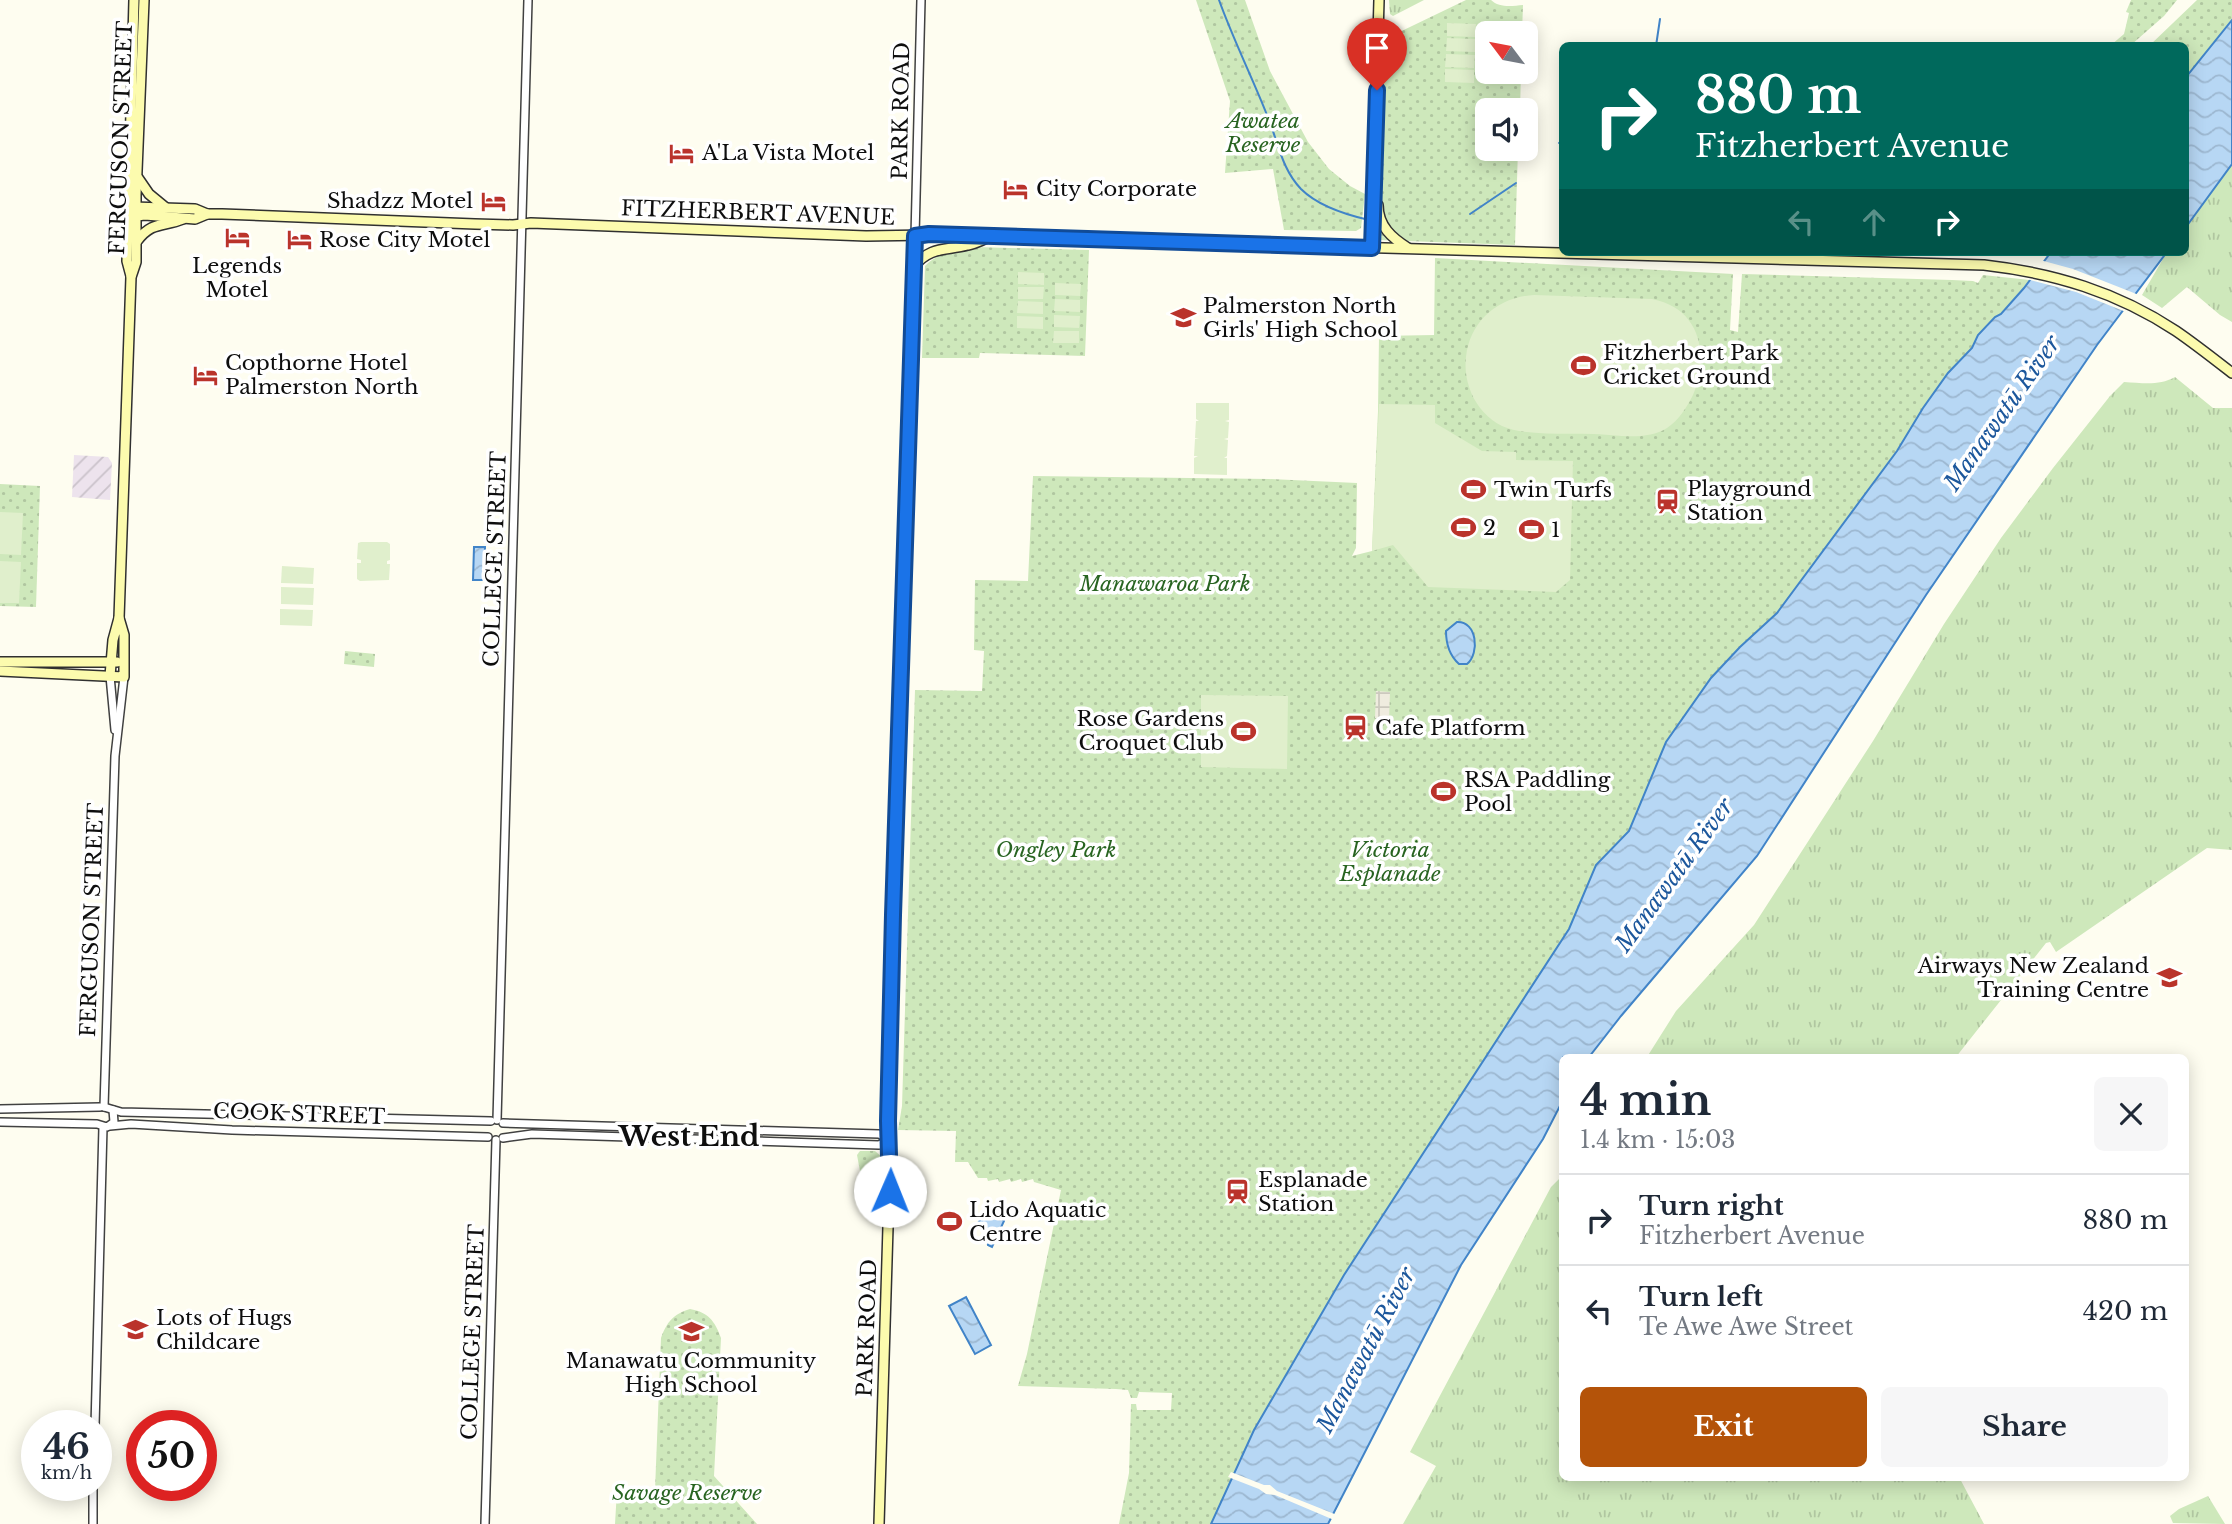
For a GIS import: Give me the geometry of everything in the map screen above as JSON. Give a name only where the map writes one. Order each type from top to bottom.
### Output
[{"type":"main road","name":"FERGUSON STREET","points":[[131,277],[136,262],[137,241],[132,212],[134,0]]},
{"type":"main road","name":"FERGUSON STREET","points":[[124,677],[124,635],[120,618],[131,277],[127,261],[137,176],[144,0]]},
{"type":"main road","points":[[1372,248],[1379,0]]},
{"type":"main road","points":[[1375,161],[1381,222],[1391,237],[1409,249]]},
{"type":"main road","points":[[137,176],[149,194],[166,208]]},
{"type":"main road","name":"FITZHERBERT AVENUE","points":[[132,212],[166,208],[195,209],[207,214],[475,224],[1559,253]]},
{"type":"main road","name":"FITZHERBERT AVENUE","points":[[132,212],[183,219],[195,219],[207,214]]},
{"type":"main road","points":[[137,241],[151,227],[183,219]]},
{"type":"main road","name":"PARK ROAD","points":[[879,1524],[890,1140],[893,915],[915,236]]},
{"type":"main road","points":[[914,266],[922,257],[935,251],[968,246],[992,237]]},
{"type":"main road","name":"FITZHERBERT AVENUE","points":[[1686,256],[1984,265],[2028,270],[2096,289],[2139,309],[2176,331],[2232,374]]},
{"type":"main road","points":[[1845,260],[1852,256]]},
{"type":"main road","points":[[1889,256],[1900,262]]},
{"type":"main road","name":"FERGUSON STREET","points":[[110,676],[114,633],[120,618]]},
{"type":"main road","points":[[0,662],[124,662]]},
{"type":"main road","points":[[0,671],[124,677]]},
{"type":"street","name":"COLLEGE STREET","points":[[485,1524],[499,1139],[506,1129],[497,1121],[528,0]]},
{"type":"street","name":"PARK ROAD","points":[[915,236],[921,0]]},
{"type":"street","name":"FERGUSON STREET","points":[[103,1126],[94,1115],[102,1107],[116,734],[110,676]]},
{"type":"street","name":"FERGUSON STREET","points":[[116,734],[124,677]]},
{"type":"street","points":[[0,1109],[102,1107],[113,1111],[115,1118],[103,1126],[95,1410]]},
{"type":"street","name":"COOK STREET","points":[[113,1111],[497,1121],[879,1145],[890,1140]]},
{"type":"street","points":[[488,1137],[486,1128],[497,1121]]},
{"type":"street","name":"COOK STREET","points":[[0,1122],[103,1126],[131,1124],[499,1139],[524,1134],[693,1135]]},
{"type":"street","points":[[542,1135],[543,1125]]},
{"type":"street","points":[[93,1501],[93,1524]]},
{"type":"shaded area","points":[[74,455],[108,457],[112,463],[110,500],[72,497]]},
{"type":"shaded area","points":[[1376,691],[1390,692],[1389,719],[1375,718]]},
{"type":"green space","name":"Awatea Reserve","points":[[1196,0],[1245,0],[1270,71],[1308,142],[1329,169],[1365,194],[1361,228],[1356,231],[1284,230],[1273,169],[1225,173],[1230,101]]},
{"type":"green space","points":[[1389,0],[1424,0],[1393,16],[1390,14]]},
{"type":"green space","points":[[1466,0],[1491,0],[1506,6],[1523,5],[1522,21],[1475,21],[1475,84],[1521,84],[1520,98],[1475,98],[1475,161],[1518,161],[1515,245],[1379,240],[1385,39]]},
{"type":"green space","points":[[2131,0],[2177,0],[2164,16],[2134,42],[2115,42],[2124,34],[2129,13],[2126,12]]},
{"type":"green space","points":[[2197,0],[2232,0],[2232,20],[2189,73],[2189,42],[2153,42]]},
{"type":"green space","points":[[1447,23],[1475,24],[1475,37],[1447,36]]},
{"type":"green space","points":[[1447,38],[1475,39],[1475,52],[1446,51]]},
{"type":"green space","points":[[1446,54],[1475,55],[1474,68],[1445,67]]},
{"type":"green space","points":[[1445,69],[1474,70],[1474,83],[1445,82]]},
{"type":"green space","points":[[2232,164],[2232,322],[2187,287],[2162,308],[2142,295],[2165,256],[2189,256],[2189,223]]},
{"type":"green space","points":[[975,247],[1089,250],[1085,356],[980,353],[979,358],[922,358],[925,266],[941,255]]},
{"type":"green space","points":[[1435,258],[1733,274],[1730,330],[1738,332],[1742,274],[1978,283],[1983,275],[2030,280],[2001,314],[1978,335],[1972,348],[1948,373],[1897,451],[1777,613],[1711,678],[1666,742],[1629,831],[1597,865],[1569,929],[1344,1275],[1254,1430],[1211,1524],[1119,1524],[1129,1473],[1131,1404],[1136,1404],[1137,1410],[1171,1410],[1172,1393],[1139,1392],[1137,1398],[1131,1398],[1128,1390],[1018,1386],[1061,1190],[1034,1182],[1033,1179],[999,1182],[998,1179],[988,1181],[987,1178],[978,1178],[968,1162],[955,1162],[956,1131],[898,1130],[902,1106],[915,690],[982,691],[984,651],[974,650],[975,580],[1028,581],[1033,476],[1357,483],[1356,548],[1352,556],[1372,551],[1379,336],[1434,335]]},
{"type":"green space","points":[[1018,272],[1044,273],[1044,285],[1018,284]]},
{"type":"green space","points":[[1055,283],[1081,284],[1080,296],[1055,295]]},
{"type":"green space","points":[[1018,287],[1044,287],[1043,299],[1018,299]]},
{"type":"green space","name":"Fitzherbert Park Cricket Ground","points":[[1534,295],[1652,299],[1681,312],[1697,335],[1701,364],[1693,395],[1679,417],[1659,432],[1632,436],[1537,433],[1507,428],[1495,422],[1478,405],[1468,382],[1466,357],[1469,344],[1473,332],[1488,313],[1509,300]]},
{"type":"green space","points":[[1055,299],[1080,300],[1080,312],[1054,311]]},
{"type":"green space","points":[[1018,301],[1043,302],[1043,314],[1017,313]]},
{"type":"green space","points":[[1054,315],[1080,316],[1079,328],[1054,327]]},
{"type":"green space","points":[[1017,316],[1043,317],[1043,329],[1017,328]]},
{"type":"green space","points":[[1054,331],[1079,331],[1079,343],[1053,343]]},
{"type":"green space","points":[[2175,377],[2213,408],[2232,408],[2232,850],[2207,848],[2056,952],[2050,942],[2046,943],[1958,1054],[1649,1054],[1676,1011],[1754,925],[1873,741],[1944,624],[2001,538],[2053,468],[2124,382],[2157,383]]},
{"type":"green space","points":[[1196,403],[1229,403],[1229,420],[1225,421],[1229,422],[1228,438],[1224,439],[1228,440],[1227,456],[1224,458],[1227,458],[1227,475],[1194,474],[1194,458],[1198,456],[1194,456],[1195,439],[1199,439],[1195,438],[1196,421],[1199,421],[1196,419]]},
{"type":"green space","name":"Twin Turfs","points":[[1379,404],[1435,405],[1435,423],[1482,451],[1516,452],[1516,460],[1573,461],[1570,580],[1556,592],[1428,587],[1393,545],[1372,551]]},
{"type":"green space","points":[[0,484],[40,486],[36,607],[0,606]]},
{"type":"green space","points":[[0,512],[23,513],[21,555],[0,554]]},
{"type":"green space","points":[[358,543],[390,544],[390,560],[387,561],[387,564],[390,564],[389,580],[357,579],[357,563],[361,563],[361,560],[357,559]]},
{"type":"green space","points":[[0,561],[21,562],[19,603],[0,603]]},
{"type":"green space","points":[[282,566],[314,568],[313,584],[281,583]]},
{"type":"green space","points":[[281,587],[314,588],[313,605],[281,604]]},
{"type":"green space","points":[[280,609],[313,610],[312,626],[280,625]]},
{"type":"green space","points":[[345,651],[375,654],[374,667],[344,664]]},
{"type":"green space","name":"Rose Gardens Croquet Club","points":[[1201,695],[1288,696],[1287,769],[1201,767]]},
{"type":"green space","points":[[860,1151],[875,1151],[882,1157],[883,1173],[880,1177],[860,1171],[857,1155]]},
{"type":"green space","points":[[1559,1179],[1559,1481],[1961,1481],[1984,1524],[1403,1524],[1436,1466],[1410,1452],[1551,1187]]},
{"type":"green space","name":"Savage Reserve","points":[[690,1309],[702,1312],[710,1318],[721,1338],[714,1476],[757,1524],[615,1524],[617,1490],[655,1490],[661,1338],[671,1319]]},
{"type":"green space","points":[[2208,1496],[2225,1524],[2173,1523],[2170,1516],[2179,1509]]},
{"type":"water","points":[[2232,20],[2232,164],[2189,223],[2189,73]]},
{"type":"water","name":"Manawatū River","points":[[2048,256],[2164,256],[2097,345],[1926,595],[1757,856],[1591,1054],[1559,1054],[1559,1108],[1543,1139],[1461,1265],[1328,1524],[1211,1524],[1254,1430],[1344,1275],[1569,929],[1596,865],[1629,831],[1666,742],[1711,678],[1777,613],[1897,451],[1948,373],[1972,348],[1978,335],[2024,288]]},
{"type":"water","points":[[474,547],[485,547],[484,580],[473,580]]},
{"type":"water","points":[[1457,622],[1469,627],[1474,638],[1474,653],[1467,664],[1459,664],[1448,645],[1446,631]]},
{"type":"water","points":[[987,1211],[999,1215],[1004,1221],[992,1247],[988,1245],[986,1234],[978,1223]]},
{"type":"water","points":[[966,1297],[991,1345],[975,1354],[949,1306]]},
{"type":"pier","points":[[2040,260],[2073,269],[2139,295],[2126,312],[2076,292],[2026,279]]},
{"type":"pier","points":[[1231,1472],[1270,1485],[1277,1491],[1337,1515],[1334,1520],[1275,1495],[1266,1494],[1228,1477]]},
{"type":"waterway","points":[[1219,0],[1284,163],[1294,181],[1308,195],[1324,205],[1369,220]]},
{"type":"waterway","points":[[1657,42],[1660,19]]},
{"type":"waterway","points":[[1470,214],[1516,183]]},
{"type":"place","name":"A'La Vista Motel","points":[[682,153]]},
{"type":"place","name":"City Corporate","points":[[1016,189]]},
{"type":"place","name":"Shadzz Motel","points":[[493,201]]},
{"type":"place","name":"Legends Motel","points":[[237,237]]},
{"type":"place","name":"Rose City Motel","points":[[299,240]]},
{"type":"place","name":"Palmerston North Girls' High School","points":[[1183,318]]},
{"type":"place","name":"Fitzherbert Park Cricket Ground","points":[[1583,365]]},
{"type":"place","name":"Copthorne Hotel Palmerston North","points":[[205,375]]},
{"type":"place","name":"Twin Turfs","points":[[1474,490]]},
{"type":"place","name":"Playground Station","points":[[1667,501]]},
{"type":"place","name":"2","points":[[1463,528]]},
{"type":"place","name":"1","points":[[1531,530]]},
{"type":"place","name":"Cafe Platform","points":[[1355,728]]},
{"type":"place","name":"Rose Gardens Croquet Club","points":[[1244,731]]},
{"type":"place","name":"RSA Paddling Pool","points":[[1444,792]]},
{"type":"place","name":"Airways New Zealand Training Centre","points":[[2169,978]]},
{"type":"place","name":"Esplanade Station","points":[[1238,1192]]},
{"type":"place","name":"Lido Aquatic Centre","points":[[949,1222]]},
{"type":"place","name":"Lots of Hugs Childcare","points":[[136,1330]]},
{"type":"place","name":"Manawatu Community High School","points":[[691,1332]]},
{"type":"district","name":"West End","points":[[689,1136]]},
{"type":"route","points":[[890,1191],[888,1121],[893,915],[915,236],[929,234],[1372,248],[1377,90]]},
{"type":"park label","name":"Manawaroa Park","points":[[1165,584]]},
{"type":"park label","name":"Ongley Park","points":[[1056,850]]},
{"type":"park label","name":"Victoria Esplanade","points":[[1390,862]]}]
